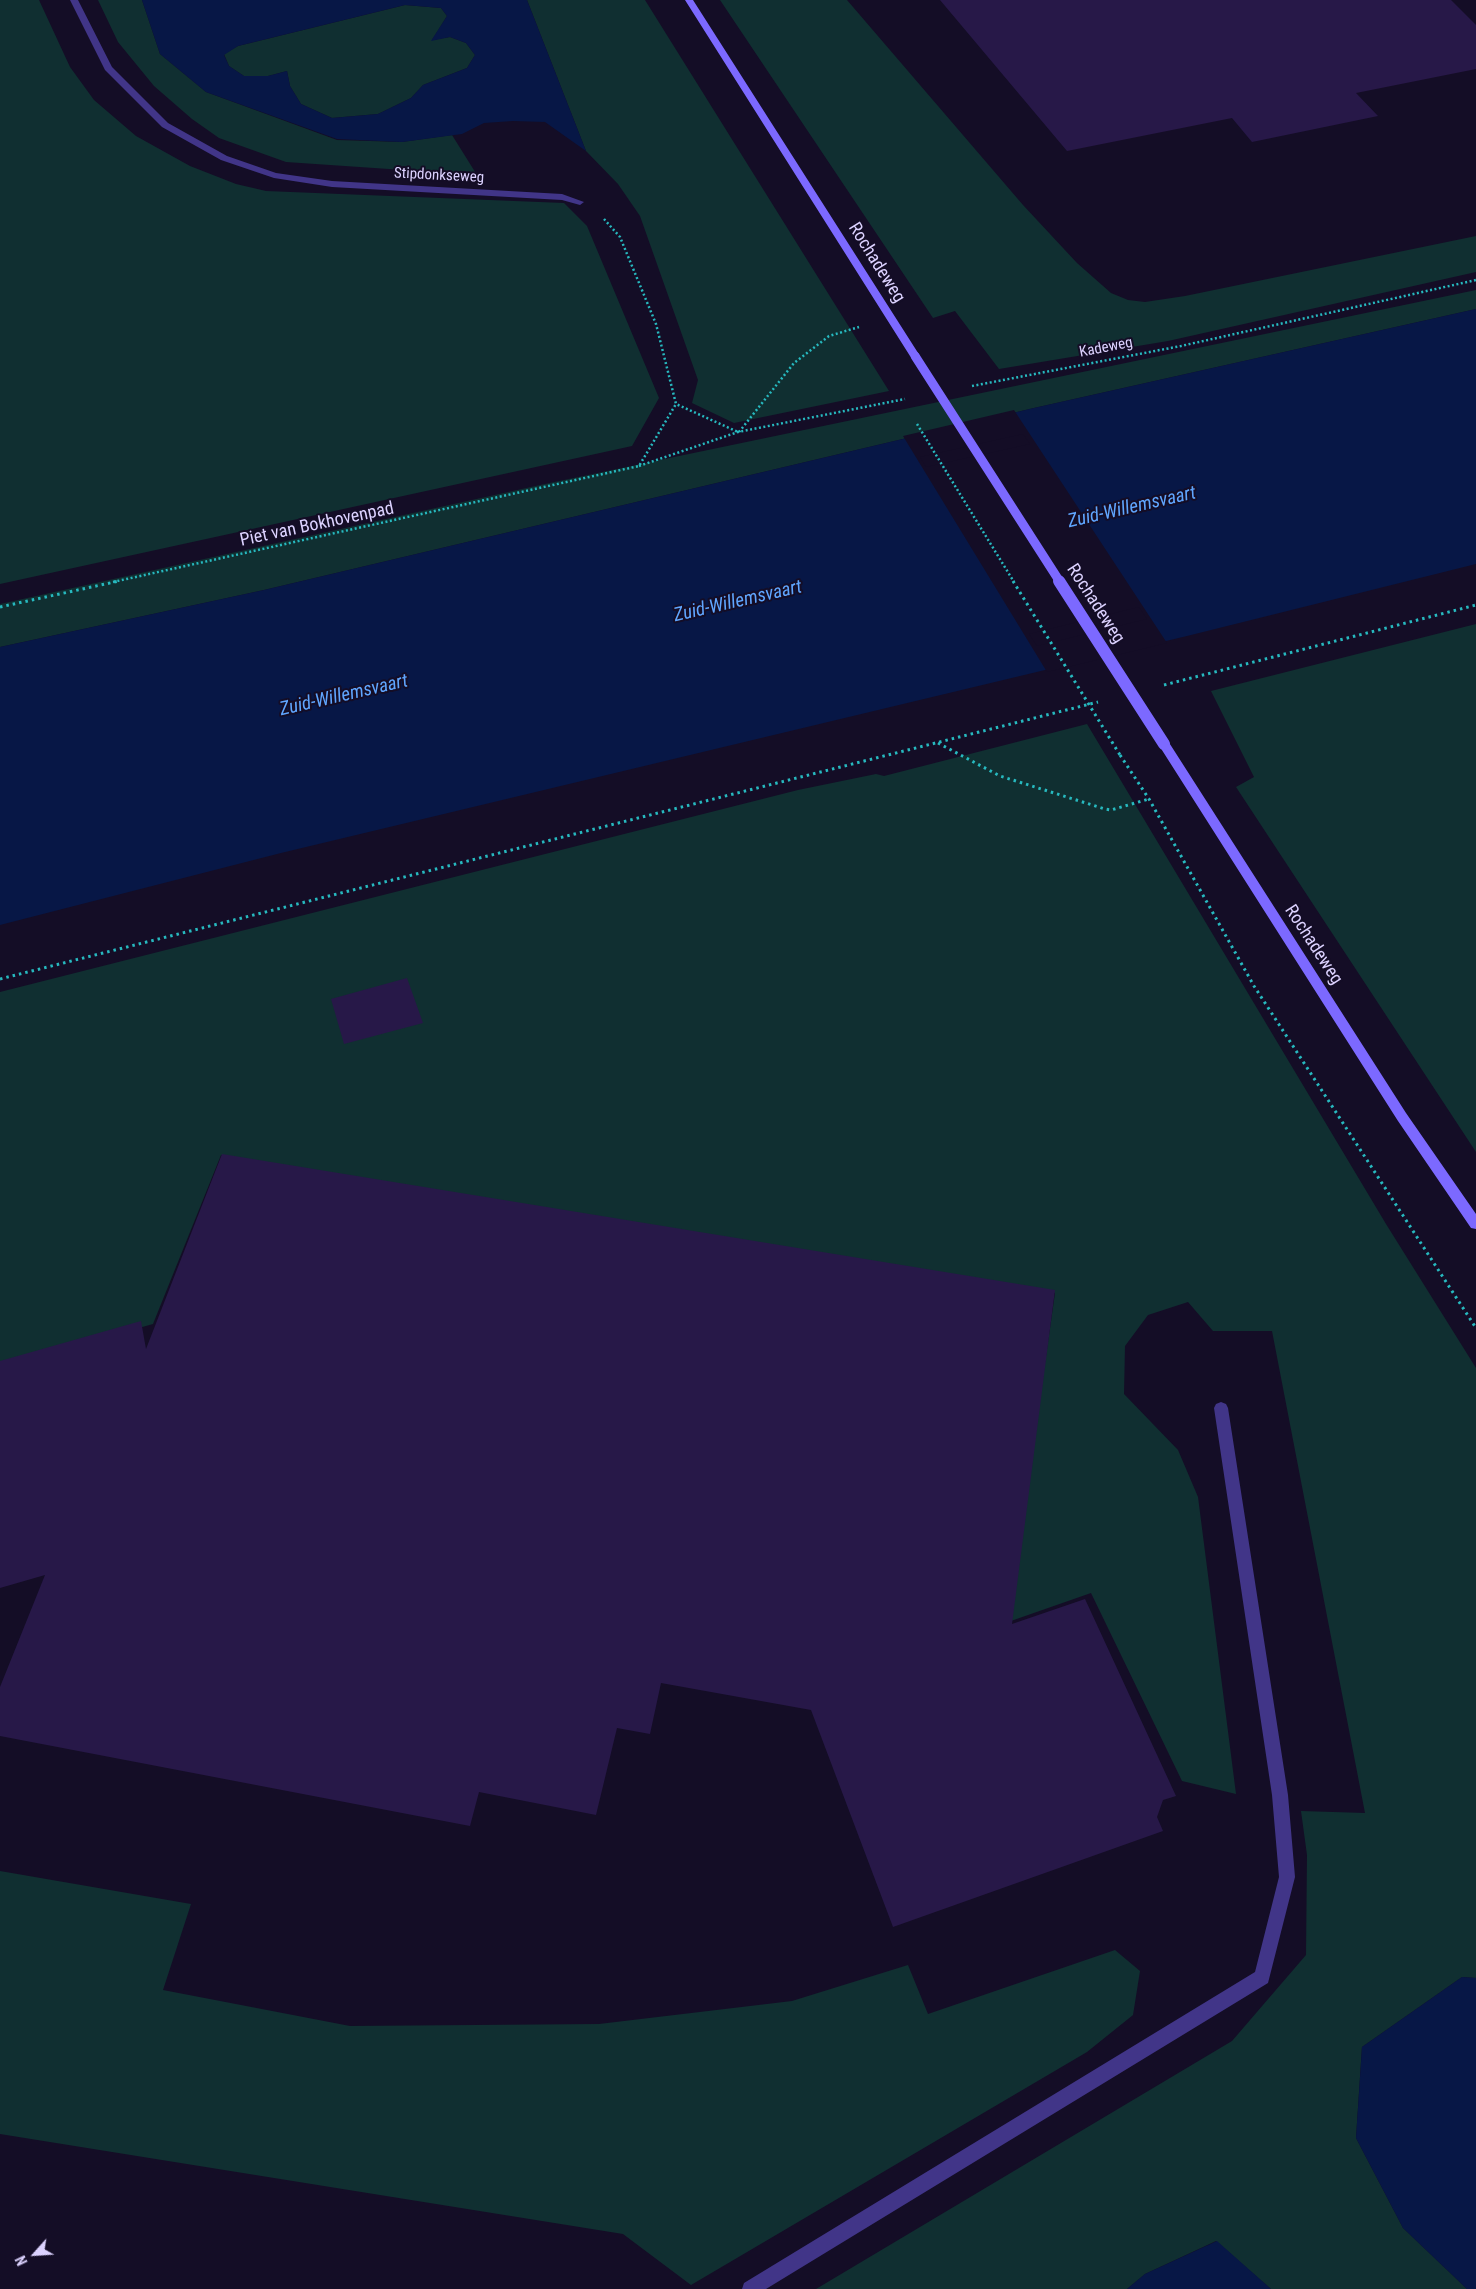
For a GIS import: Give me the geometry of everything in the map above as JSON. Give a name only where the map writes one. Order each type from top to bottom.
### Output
[{"type":"main road","name":"Rochadeweg","points":[[689,0],[1402,1117],[1476,1224]]},
{"type":"street","name":"Stipdonkseweg","points":[[74,0],[108,68],[165,125],[224,158],[274,175],[332,184],[562,197],[580,202]]},
{"type":"street","points":[[750,2289],[1262,1977],[1286,1876],[1280,1795],[1221,1408]]},
{"type":"path","points":[[580,202],[603,217],[620,237],[656,324],[676,404],[639,466]]},
{"type":"path","name":"Kadeweg","points":[[972,386],[1181,346],[1476,280]]},
{"type":"path","points":[[738,432],[794,363],[829,336],[861,326]]},
{"type":"path","points":[[901,398],[906,406]]},
{"type":"path","points":[[676,404],[738,432],[913,398]]},
{"type":"path","points":[[917,423],[1120,755],[1150,799],[1254,986],[1476,1328]]},
{"type":"path","name":"Piet van Bokhovenpad","points":[[0,608],[639,466],[738,432]]},
{"type":"path","points":[[1157,687],[1476,605]]},
{"type":"path","points":[[0,979],[1100,702]]},
{"type":"path","points":[[938,743],[1000,776],[1112,810],[1150,799]]},
{"type":"green space","points":[[0,0],[39,0],[70,67],[94,100],[136,136],[190,166],[236,184],[266,191],[564,203],[587,226],[659,398],[632,446],[0,584]]},
{"type":"green space","points":[[98,0],[142,0],[160,54],[206,92],[337,140],[402,142],[452,135],[477,175],[286,162],[219,138],[192,119],[154,86],[118,42]]},
{"type":"green space","points":[[527,0],[645,0],[889,391],[734,423],[692,403],[698,380],[640,216],[618,184],[586,151]]},
{"type":"green space","points":[[720,0],[847,0],[1023,205],[1077,263],[1111,293],[1128,300],[1145,302],[1185,296],[1476,236],[1476,272],[1168,341],[999,369],[955,311],[933,318]]},
{"type":"green space","points":[[405,5],[441,8],[447,16],[432,40],[450,37],[466,43],[475,55],[467,68],[423,85],[411,98],[378,114],[332,118],[301,104],[290,86],[287,71],[268,76],[244,76],[229,66],[224,54],[238,46]]},
{"type":"green space","points":[[1476,290],[1476,309],[1034,408],[264,590],[0,647],[0,604],[540,485]]},
{"type":"green space","points":[[1476,624],[1476,1152],[1236,787],[1254,777],[1211,691]]},
{"type":"green space","points":[[1087,724],[1386,1224],[1476,1368],[1476,1978],[1462,1977],[1362,2047],[1356,2138],[1403,2228],[1467,2289],[1271,2289],[1216,2241],[1145,2274],[1127,2289],[816,2289],[1232,2041],[1306,1955],[1307,1855],[1301,1811],[1365,1813],[1272,1331],[1213,1331],[1188,1302],[1148,1315],[1125,1346],[1124,1394],[1178,1450],[1198,1497],[1236,1794],[1182,1781],[1091,1593],[1008,1622],[1055,1293],[221,1155],[153,1324],[0,1367],[0,992],[798,790],[876,774],[884,776]]},
{"type":"green space","points":[[0,1871],[191,1904],[163,1990],[350,2026],[599,2024],[792,2001],[908,1965],[928,2014],[1115,1950],[1140,1971],[1133,2015],[1087,2052],[691,2285],[623,2234],[0,2134]]},
{"type":"water","points":[[142,0],[527,0],[586,151],[545,122],[513,121],[484,123],[462,134],[402,142],[337,139],[206,92],[160,54]],"holes":[[[405,5],[441,8],[447,16],[431,41],[450,37],[466,43],[475,55],[467,68],[423,85],[411,98],[378,114],[332,118],[301,104],[290,86],[287,71],[268,76],[244,76],[229,66],[224,55],[238,46]]]},
{"type":"water","name":"Zuid-Willemsvaart","points":[[1476,309],[1476,564],[1187,636],[281,853],[0,925],[0,647],[264,590],[1034,408]],"holes":[[[1024,431],[1033,445],[925,470],[916,455]],[[1140,604],[1150,621],[1036,649],[1026,632]]]},
{"type":"water","points":[[1462,1977],[1476,1978],[1476,2289],[1467,2289],[1403,2228],[1356,2138],[1362,2047]]},
{"type":"water","points":[[1217,2241],[1271,2289],[1127,2289],[1145,2274]]},
{"type":"pier","points":[[1014,410],[1167,643],[1047,672],[903,436]],"holes":[[[1023,434],[1030,444],[926,467],[920,457]],[[1139,607],[1147,619],[1037,646],[1029,634]]]},
{"type":"building","points":[[940,0],[1451,0],[1476,25],[1476,69],[1356,93],[1378,116],[1252,142],[1232,118],[1067,151]]},
{"type":"building","points":[[407,978],[423,1023],[344,1044],[331,999]]},
{"type":"building","points":[[222,1154],[1055,1290],[1012,1624],[1085,1599],[1176,1796],[1163,1800],[1157,1817],[1163,1831],[893,1927],[811,1710],[661,1683],[650,1734],[617,1728],[596,1815],[479,1792],[470,1826],[0,1736],[0,1687],[45,1575],[0,1588],[0,1361],[141,1321],[146,1349]]}]
